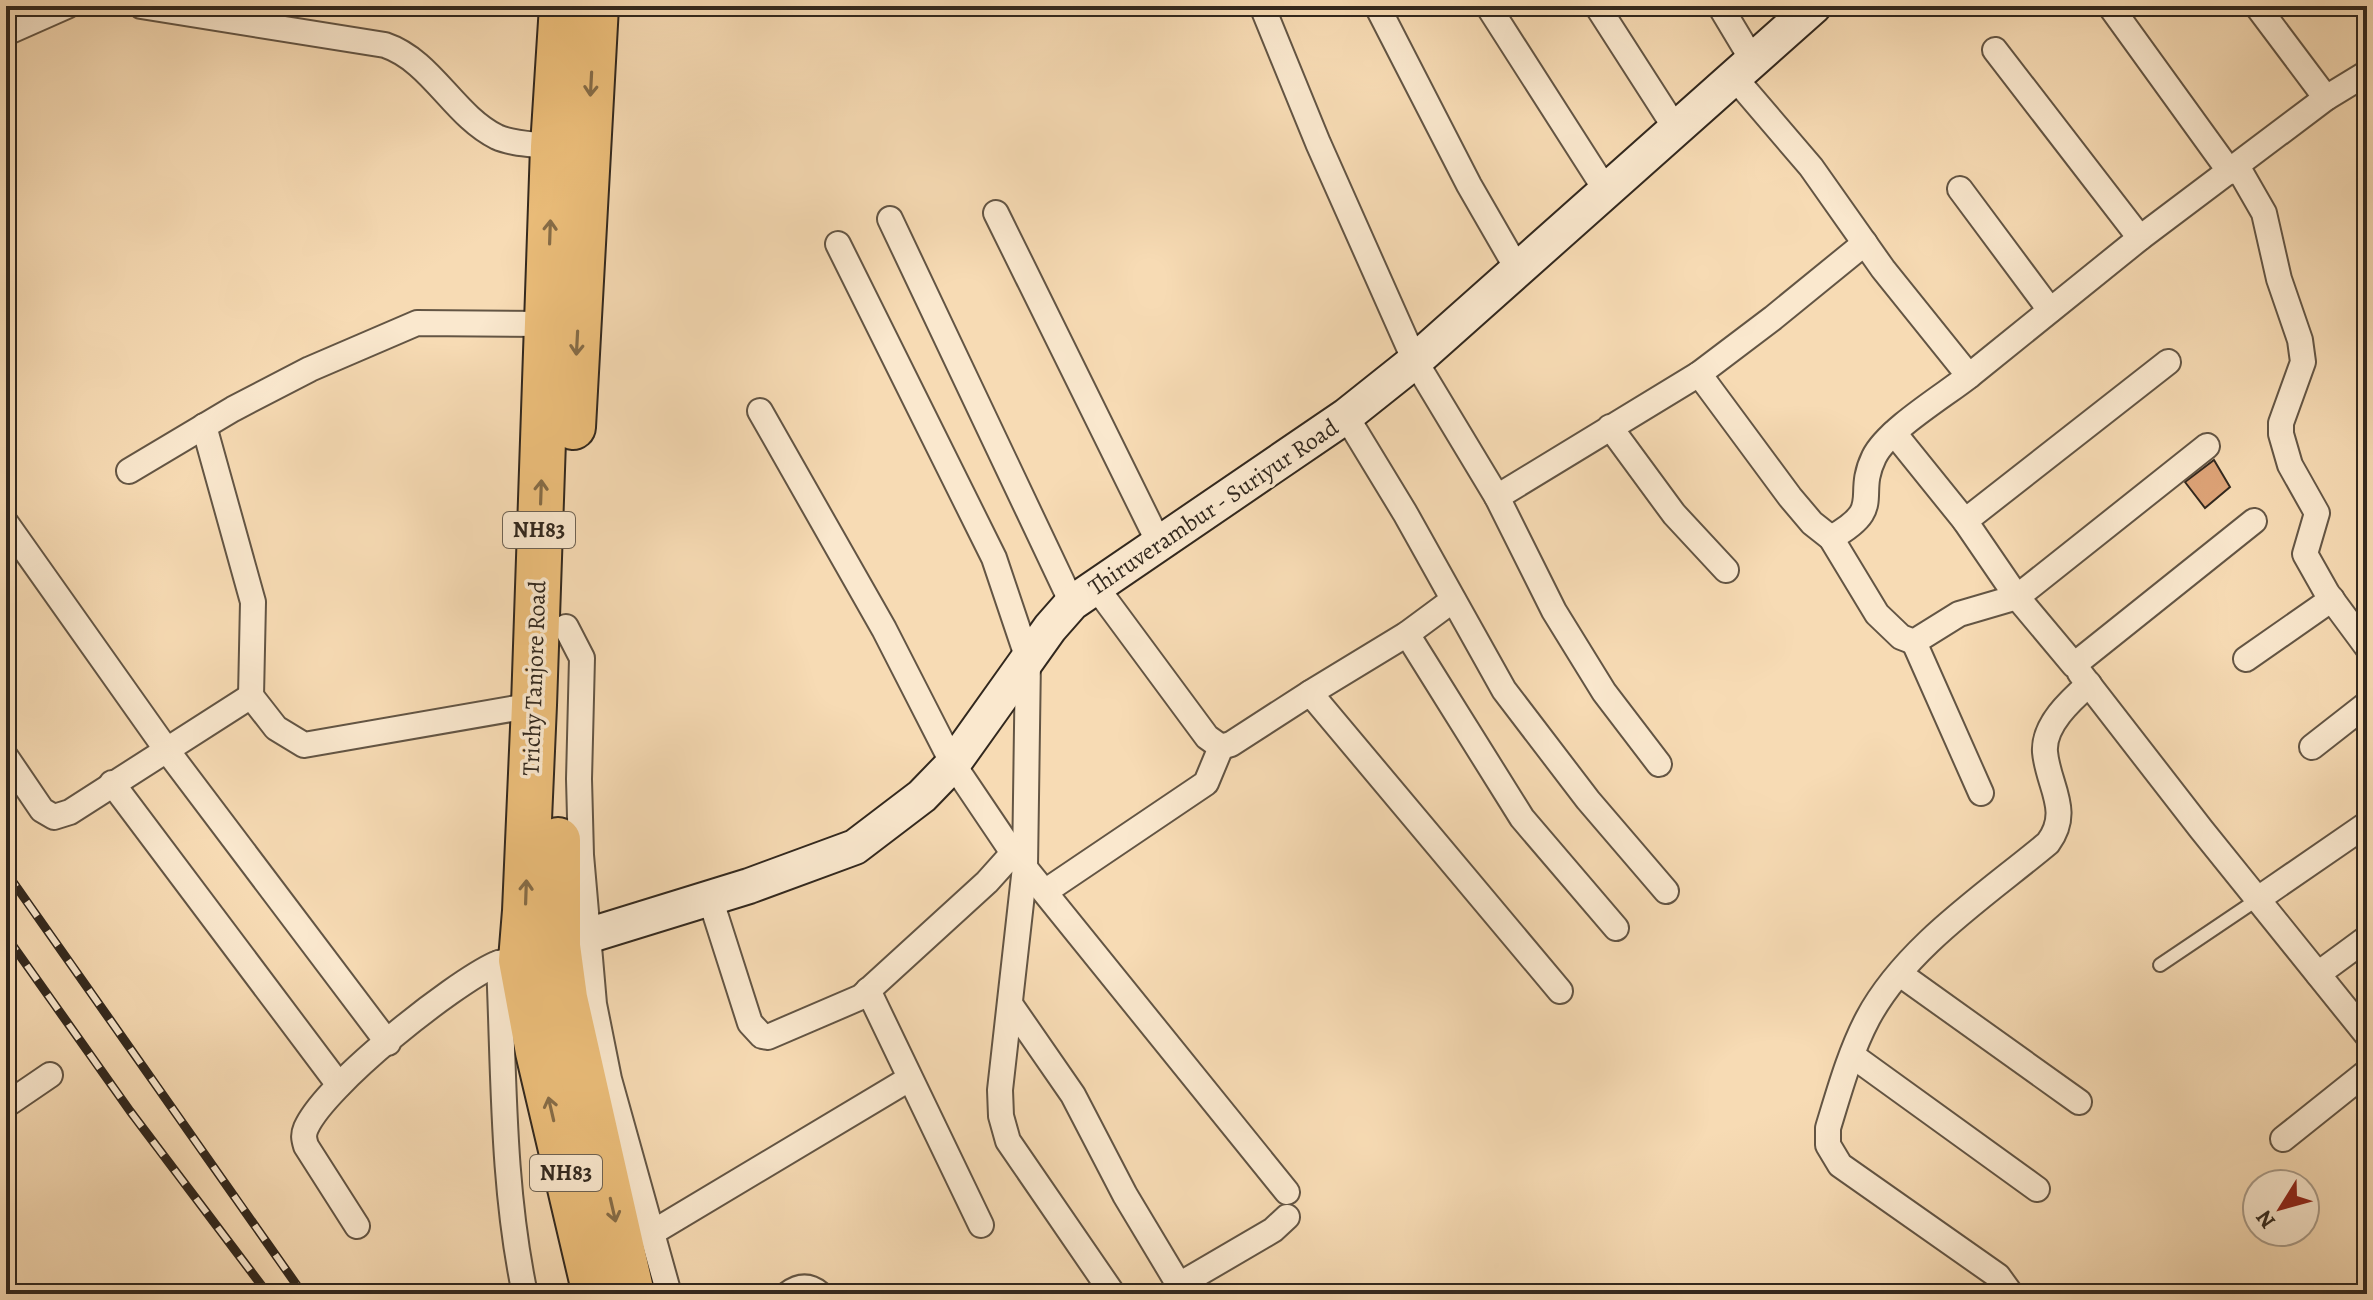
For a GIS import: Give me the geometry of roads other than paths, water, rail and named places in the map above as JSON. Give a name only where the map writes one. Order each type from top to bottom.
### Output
[{"type":"highway","name":"Trichy Tanjore Road","points":[[562,6],[553,147],[525,911],[510,961],[538,1052],[595,1294]]},
{"type":"highway","name":"Trichy Tanjore Road","points":[[596,6],[575,380],[556,888],[558,946],[565,998],[632,1294]]},
{"type":"main road","name":"Thiruverambur - Suriyur Road","points":[[587,936],[813,864],[855,847],[922,796],[953,764],[1028,659],[1084,595],[1346,416],[1415,361],[1814,6]]},
{"type":"street","points":[[6,33],[67,6]]},
{"type":"street","points":[[141,6],[385,45],[400,50],[415,61],[477,125],[500,138],[553,147]]},
{"type":"street","points":[[1262,6],[1318,143],[1415,361],[1506,491],[1554,611],[1604,692],[1659,764]]},
{"type":"street","points":[[1377,6],[1462,171],[1518,270]]},
{"type":"street","points":[[1488,6],[1607,192]]},
{"type":"street","points":[[1597,6],[1676,129]]},
{"type":"street","points":[[1720,6],[1744,69],[1873,254],[1969,376]]},
{"type":"street","points":[[2110,6],[2264,213],[2279,279],[2300,340],[2303,362],[2281,423],[2281,434],[2290,465],[2317,513],[2306,546],[2307,561],[2367,647]]},
{"type":"street","points":[[2257,6],[2326,98]]},
{"type":"street","points":[[1995,50],[2140,238]]},
{"type":"street","points":[[1831,538],[1851,527],[1864,513],[1874,457],[1894,433],[2140,238],[2326,98],[2367,73]]},
{"type":"street","points":[[1960,189],[2050,310]]},
{"type":"street","points":[[996,213],[1160,545]]},
{"type":"street","points":[[890,219],[1084,595],[1207,737],[1221,747]]},
{"type":"street","points":[[838,244],[994,558],[1028,659],[1019,860],[1010,1004],[1000,1090],[1001,1116],[1008,1141],[1113,1294]]},
{"type":"street","points":[[1506,491],[1699,374],[1773,318],[1873,254]]},
{"type":"street","points":[[129,471],[310,369],[417,323],[546,324]]},
{"type":"street","points":[[1965,521],[2168,362]]},
{"type":"street","points":[[1699,374],[1790,497],[1812,523],[1831,538],[1877,614],[1901,637],[1914,642],[1981,793]]},
{"type":"street","points":[[760,411],[884,629],[953,764],[1019,860],[1287,1192]]},
{"type":"street","points":[[1346,416],[1504,690],[1588,800],[1666,891]]},
{"type":"street","points":[[204,426],[253,602],[251,696],[276,728],[304,745],[534,705]]},
{"type":"street","points":[[1610,427],[1674,514],[1726,570]]},
{"type":"street","points":[[1894,433],[1965,521],[2017,597],[2367,1035]]},
{"type":"street","points":[[1914,642],[1959,614],[2017,597],[2207,446]]},
{"type":"street","points":[[2074,665],[2254,521]]},
{"type":"street","points":[[6,523],[166,749],[388,1043]]},
{"type":"street","points":[[2246,659],[2332,599]]},
{"type":"street","points":[[1221,747],[1231,744],[1407,634],[1453,600]]},
{"type":"street","points":[[566,627],[582,658],[579,779],[587,936],[594,1004],[606,1064],[650,1234],[669,1294]]},
{"type":"street","points":[[1407,634],[1522,818],[1616,928]]},
{"type":"street","points":[[2011,1294],[1998,1276],[1840,1165],[1828,1145],[1828,1128],[1868,1018],[1900,974],[1939,934],[2056,833],[2060,818],[2045,750],[2050,731],[2069,702],[2089,684]]},
{"type":"street","points":[[1310,693],[1560,991]]},
{"type":"street","points":[[6,757],[42,810],[54,817],[70,812],[251,696]]},
{"type":"street","points":[[2312,747],[2367,704]]},
{"type":"street","points":[[1046,891],[1206,783],[1221,747]]},
{"type":"street","points":[[112,783],[339,1085]]},
{"type":"street","points":[[2258,899],[2367,824]]},
{"type":"street","points":[[710,898],[750,1023],[762,1036],[773,1036],[861,997],[987,882],[1019,860]]},
{"type":"street","points":[[2318,974],[2367,938]]},
{"type":"street","points":[[357,1226],[306,1146],[304,1137],[308,1124],[339,1085],[424,1012],[467,981],[510,961],[508,1168],[516,1252],[525,1294]]},
{"type":"street","points":[[1900,974],[2079,1102]]},
{"type":"street","points":[[868,990],[981,1225]]},
{"type":"street","points":[[1010,1004],[1073,1095],[1125,1195],[1179,1285],[1273,1230],[1287,1217]]},
{"type":"street","points":[[1853,1056],[2037,1189]]},
{"type":"street","points":[[2283,1139],[2367,1072]]},
{"type":"street","points":[[6,1105],[50,1075]]},
{"type":"street","points":[[650,1234],[909,1079]]},
{"type":"street","points":[[788,1294],[811,1287],[820,1294]]},
{"type":"lane","points":[[2160,965],[2258,899]]},
{"type":"railway","points":[[6,872],[303,1294]]},
{"type":"railway","points":[[6,936],[130,1111],[268,1294]]}]
